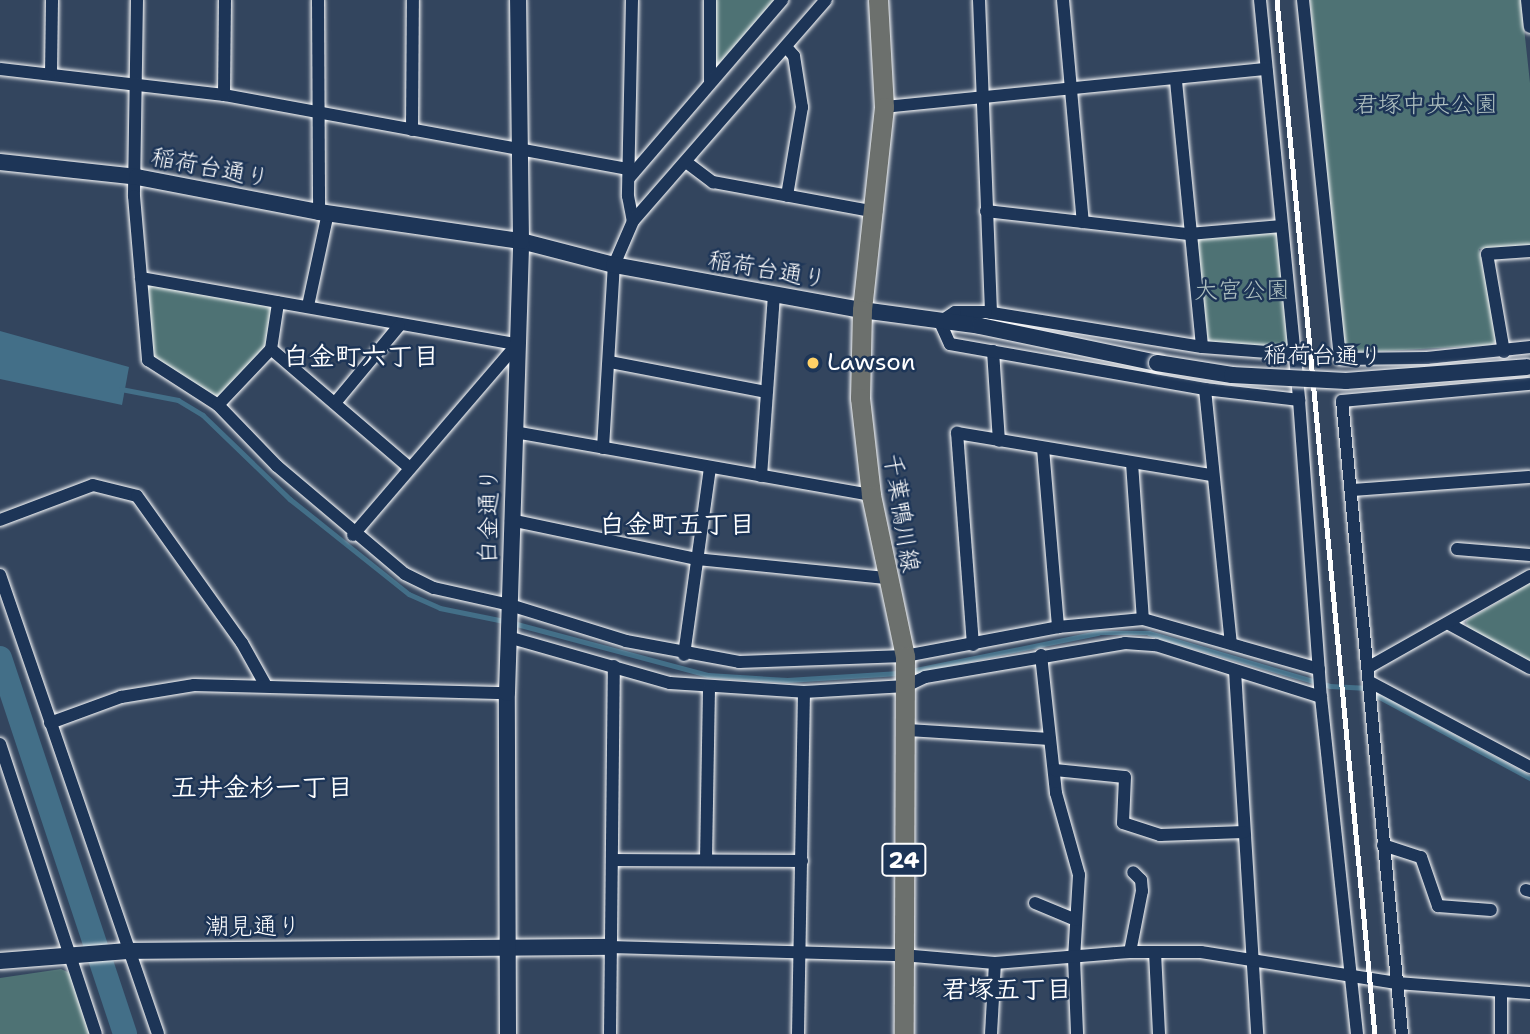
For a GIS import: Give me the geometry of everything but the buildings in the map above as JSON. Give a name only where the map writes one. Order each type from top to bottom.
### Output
[{"type":"main road","name":"千葉鴨川線","points":[[878,0],[884,107],[876,212],[862,310],[860,398],[871,495],[905,656],[908,730],[902,955],[904,1034]]},
{"type":"street","points":[[51,73],[52,0]]},
{"type":"street","points":[[138,0],[137,177],[148,360],[218,405],[277,466],[353,535],[405,574],[434,589],[510,605],[684,655],[787,663],[905,656],[1058,627],[1143,619],[1319,669]]},
{"type":"street","points":[[224,94],[225,0]]},
{"type":"street","points":[[309,306],[323,213],[317,113],[318,0]]},
{"type":"street","points":[[412,130],[413,0]]},
{"type":"street","name":"白金通り","points":[[508,1034],[507,693],[520,242],[516,149],[518,0]]},
{"type":"street","points":[[632,0],[629,173],[634,221]]},
{"type":"street","points":[[710,0],[710,82]]},
{"type":"street","points":[[629,173],[782,0]]},
{"type":"street","points":[[603,448],[614,265],[634,221],[826,0]]},
{"type":"street","points":[[979,0],[991,313]]},
{"type":"street","points":[[1260,0],[1299,400],[1321,697],[1353,975],[1357,1034]]},
{"type":"street","points":[[1303,0],[1339,359],[1504,352],[1530,347]]},
{"type":"street","points":[[1527,0],[1530,27]]},
{"type":"street","points":[[1067,1],[1083,222]]},
{"type":"street","points":[[786,47],[794,56],[802,107],[787,196]]},
{"type":"street","points":[[0,69],[137,82],[224,94],[629,173]]},
{"type":"street","points":[[884,107],[1176,81],[1266,69]]},
{"type":"street","points":[[1176,81],[1202,347]]},
{"type":"street","name":"稲荷台通り","points":[[0,162],[137,177],[323,213],[520,242],[614,265],[774,295],[1232,375],[1346,381],[1528,367]]},
{"type":"street","points":[[686,162],[713,182],[876,212]]},
{"type":"street","points":[[986,211],[1189,234],[1282,226]]},
{"type":"street","points":[[1504,352],[1487,254],[1530,251]]},
{"type":"street","points":[[141,278],[278,303],[309,306],[399,326],[517,344]]},
{"type":"street","points":[[761,476],[774,295]]},
{"type":"street","points":[[218,405],[271,349],[278,303]]},
{"type":"street","points":[[1293,354],[1202,347],[991,313],[955,312],[940,322],[950,344],[1205,389],[1299,400]]},
{"type":"street","points":[[335,403],[399,326]]},
{"type":"street","points":[[353,535],[517,344]]},
{"type":"street","points":[[271,349],[410,468]]},
{"type":"street","points":[[993,351],[999,441]]},
{"type":"street","points":[[610,362],[766,392]]},
{"type":"street","points":[[1402,1034],[1342,401],[1530,384]]},
{"type":"street","points":[[1205,389],[1231,643]]},
{"type":"street","points":[[514,432],[871,495]]},
{"type":"street","points":[[973,645],[957,433],[1212,475]]},
{"type":"street","points":[[1043,448],[1058,627]]},
{"type":"street","points":[[1132,463],[1143,619]]},
{"type":"street","points":[[684,655],[710,467]]},
{"type":"street","points":[[1352,490],[1530,477]]},
{"type":"street","points":[[0,520],[93,485],[137,496],[242,643],[266,686]]},
{"type":"street","points":[[511,520],[696,559],[887,578]]},
{"type":"street","points":[[1457,549],[1530,555]]},
{"type":"street","points":[[0,575],[158,1034]]},
{"type":"street","points":[[1369,667],[1530,576]]},
{"type":"street","points":[[1449,624],[1530,668]]},
{"type":"street","points":[[508,637],[670,683],[804,692],[906,686],[925,677],[1041,656],[1125,643],[1156,645],[1321,697]]},
{"type":"street","points":[[1041,656],[1056,793],[1079,875],[1074,958],[1077,1034]]},
{"type":"street","points":[[610,1034],[614,860],[614,666]]},
{"type":"street","points":[[1235,671],[1257,1034]]},
{"type":"street","points":[[1370,682],[1530,767]]},
{"type":"street","points":[[50,723],[88,706],[149,691],[194,685],[507,693]]},
{"type":"street","points":[[706,860],[709,687]]},
{"type":"street","points":[[798,1034],[804,692]]},
{"type":"street","points":[[908,730],[1051,739]]},
{"type":"street","points":[[0,744],[3,762],[96,1034]]},
{"type":"street","points":[[1055,770],[1125,777],[1123,823],[1160,835],[1244,832]]},
{"type":"street","points":[[1383,845],[1421,857],[1438,906],[1492,910]]},
{"type":"street","points":[[614,860],[802,861]]},
{"type":"street","points":[[1130,952],[1142,891],[1141,880],[1133,872]]},
{"type":"street","points":[[1035,903],[1076,920]]},
{"type":"street","points":[[610,947],[902,955],[996,963],[1155,952],[1252,958],[1397,983],[1530,993]]},
{"type":"street","name":"潮見通り","points":[[0,961],[68,953],[128,951],[610,947]]},
{"type":"street","points":[[1155,952],[1159,1034]]},
{"type":"street","points":[[992,1034],[996,963]]},
{"type":"street","points":[[1500,1034],[1501,991]]},
{"type":"green space","points":[[710,0],[782,0],[710,82]]},
{"type":"green space","name":"君塚中央公園","points":[[1310,0],[1521,0],[1530,83],[1530,245],[1479,249],[1498,339],[1492,345],[1349,353],[1343,349]]},
{"type":"green space","name":"大宮公園","points":[[1282,226],[1293,354],[1202,347],[1189,234]]},
{"type":"green space","points":[[141,278],[278,303],[271,349],[218,405],[148,360]]},
{"type":"green space","points":[[1530,583],[1530,663],[1467,629],[1466,621]]},
{"type":"green space","points":[[61,969],[70,973],[90,1034],[0,1034],[0,978]]},
{"type":"water","points":[[0,331],[129,367],[122,405],[0,379]]},
{"type":"waterway","points":[[121,389],[178,400],[203,415],[290,499],[409,594],[440,608],[504,621]]},
{"type":"waterway","points":[[513,623],[708,675],[787,680],[899,673]]},
{"type":"waterway","points":[[911,671],[1098,633],[1149,633],[1330,686],[1363,688],[1530,778]]},
{"type":"waterway","points":[[0,658],[125,1034]]},
{"type":"railway","points":[[1277,0],[1375,1034]]},
{"type":"place","name":"Lawson","points":[[813,363]]},
{"type":"district","name":"白金町六丁目","points":[[361,356]]},
{"type":"district","name":"白金町五丁目","points":[[677,524]]},
{"type":"district","name":"五井金杉一丁目","points":[[262,787]]},
{"type":"district","name":"君塚五丁目","points":[[1007,989]]}]
